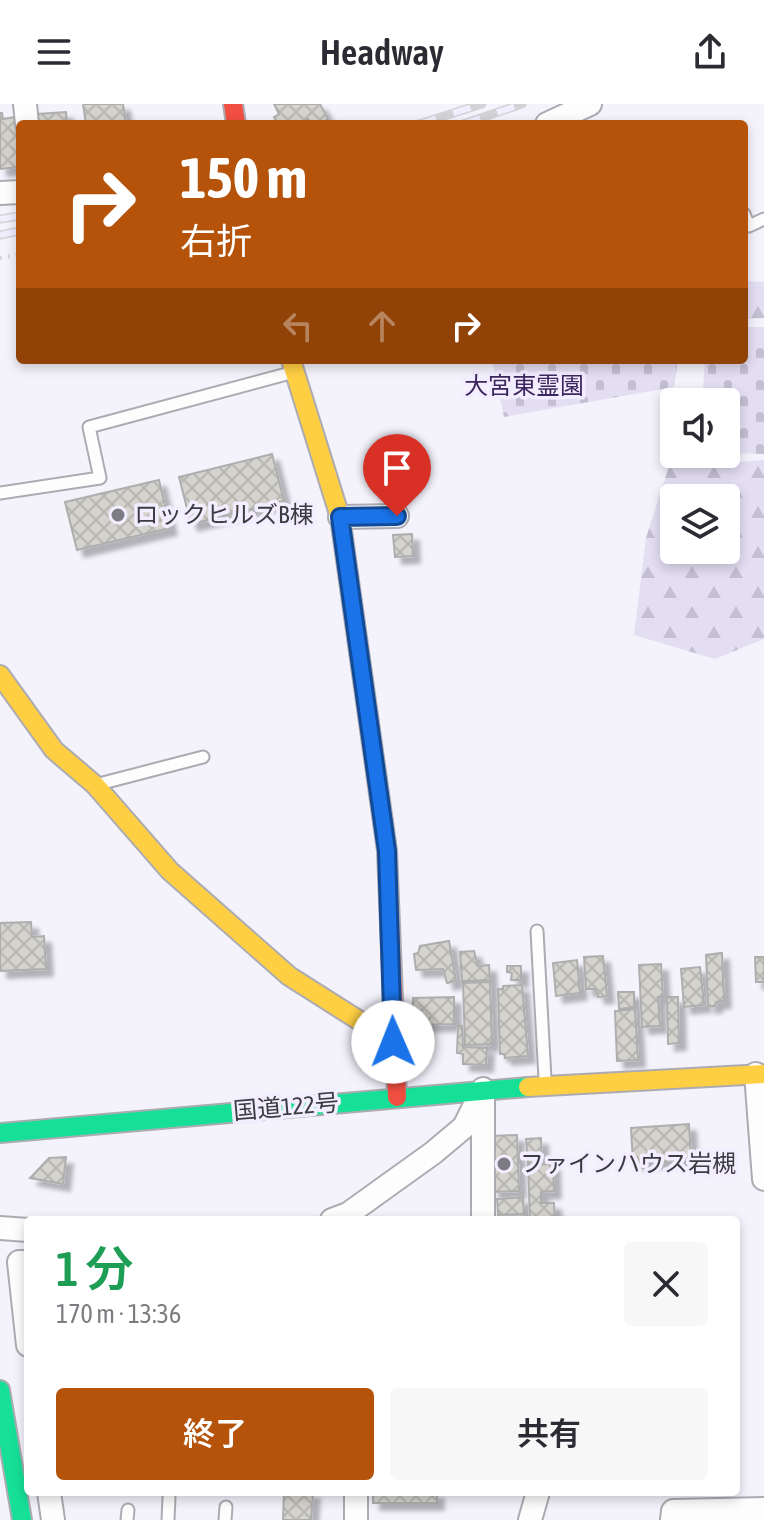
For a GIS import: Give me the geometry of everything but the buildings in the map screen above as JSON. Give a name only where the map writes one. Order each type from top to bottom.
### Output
[{"type":"main road","points":[[293,366],[340,517],[387,851],[397,1097]]},
{"type":"main road","points":[[0,675],[54,750],[95,785],[170,871],[289,976],[393,1042]]},
{"type":"main road","name":"国道122号","points":[[0,1133],[483,1089],[760,1074]]},
{"type":"main road","points":[[0,1390],[22,1520]]},
{"type":"street","points":[[556,120],[590,104]]},
{"type":"street","points":[[340,517],[397,516]]},
{"type":"street","points":[[760,1074],[764,1179]]},
{"type":"street","points":[[346,1216],[464,1127],[483,1089]]},
{"type":"street","points":[[483,1089],[483,1216]]},
{"type":"street","points":[[0,1228],[24,1230]]},
{"type":"street","points":[[24,1262],[19,1262],[24,1308]]},
{"type":"street","points":[[50,1496],[53,1520]]},
{"type":"street","points":[[356,1496],[356,1520]]},
{"type":"street","points":[[530,1520],[537,1496]]},
{"type":"street","points":[[673,1508],[764,1509]]},
{"type":"lane","points":[[0,493],[100,478],[89,427],[293,366]]},
{"type":"lane","points":[[95,785],[203,757]]},
{"type":"lane","points":[[537,931],[545,1086]]},
{"type":"lane","points":[[168,1520],[169,1497]]},
{"type":"lane","points":[[225,1520],[226,1507]]},
{"type":"green space","points":[[748,281],[764,282],[764,318],[748,319]]},
{"type":"green space","points":[[748,327],[764,327],[764,454],[740,453],[740,388],[703,388],[705,364],[748,364]]},
{"type":"green space","name":"大宮東霊園","points":[[493,364],[677,364],[674,387],[504,417]]},
{"type":"green space","points":[[764,460],[764,639],[715,659],[634,635],[646,538],[660,494],[660,564],[740,564],[740,484],[663,484],[668,468],[740,468],[740,462]]},
{"type":"railway","points":[[432,120],[482,104]]},
{"type":"railway","points":[[475,120],[522,104]]},
{"type":"railway","points":[[0,219],[16,217]]},
{"type":"railway","points":[[0,235],[16,232]]},
{"type":"traffic: fast","points":[[0,1133],[528,1087]]},
{"type":"traffic: fast","points":[[0,1390],[22,1520]]},
{"type":"traffic: slow","points":[[292,364],[340,517],[383,822]]},
{"type":"traffic: slow","points":[[0,675],[54,750],[95,785],[170,871],[289,976],[393,1042]]},
{"type":"traffic: slow","points":[[528,1087],[764,1074]]},
{"type":"traffic: jam","points":[[233,104],[235,120]]},
{"type":"traffic: jam","points":[[383,822],[387,851],[397,1097]]},
{"type":"place","name":"ロックヒルズB棟","points":[[118,515]]},
{"type":"place","name":"ファインハウス岩槻","points":[[504,1164]]},
{"type":"route","points":[[393,1042],[387,851],[340,517],[397,516]]}]
